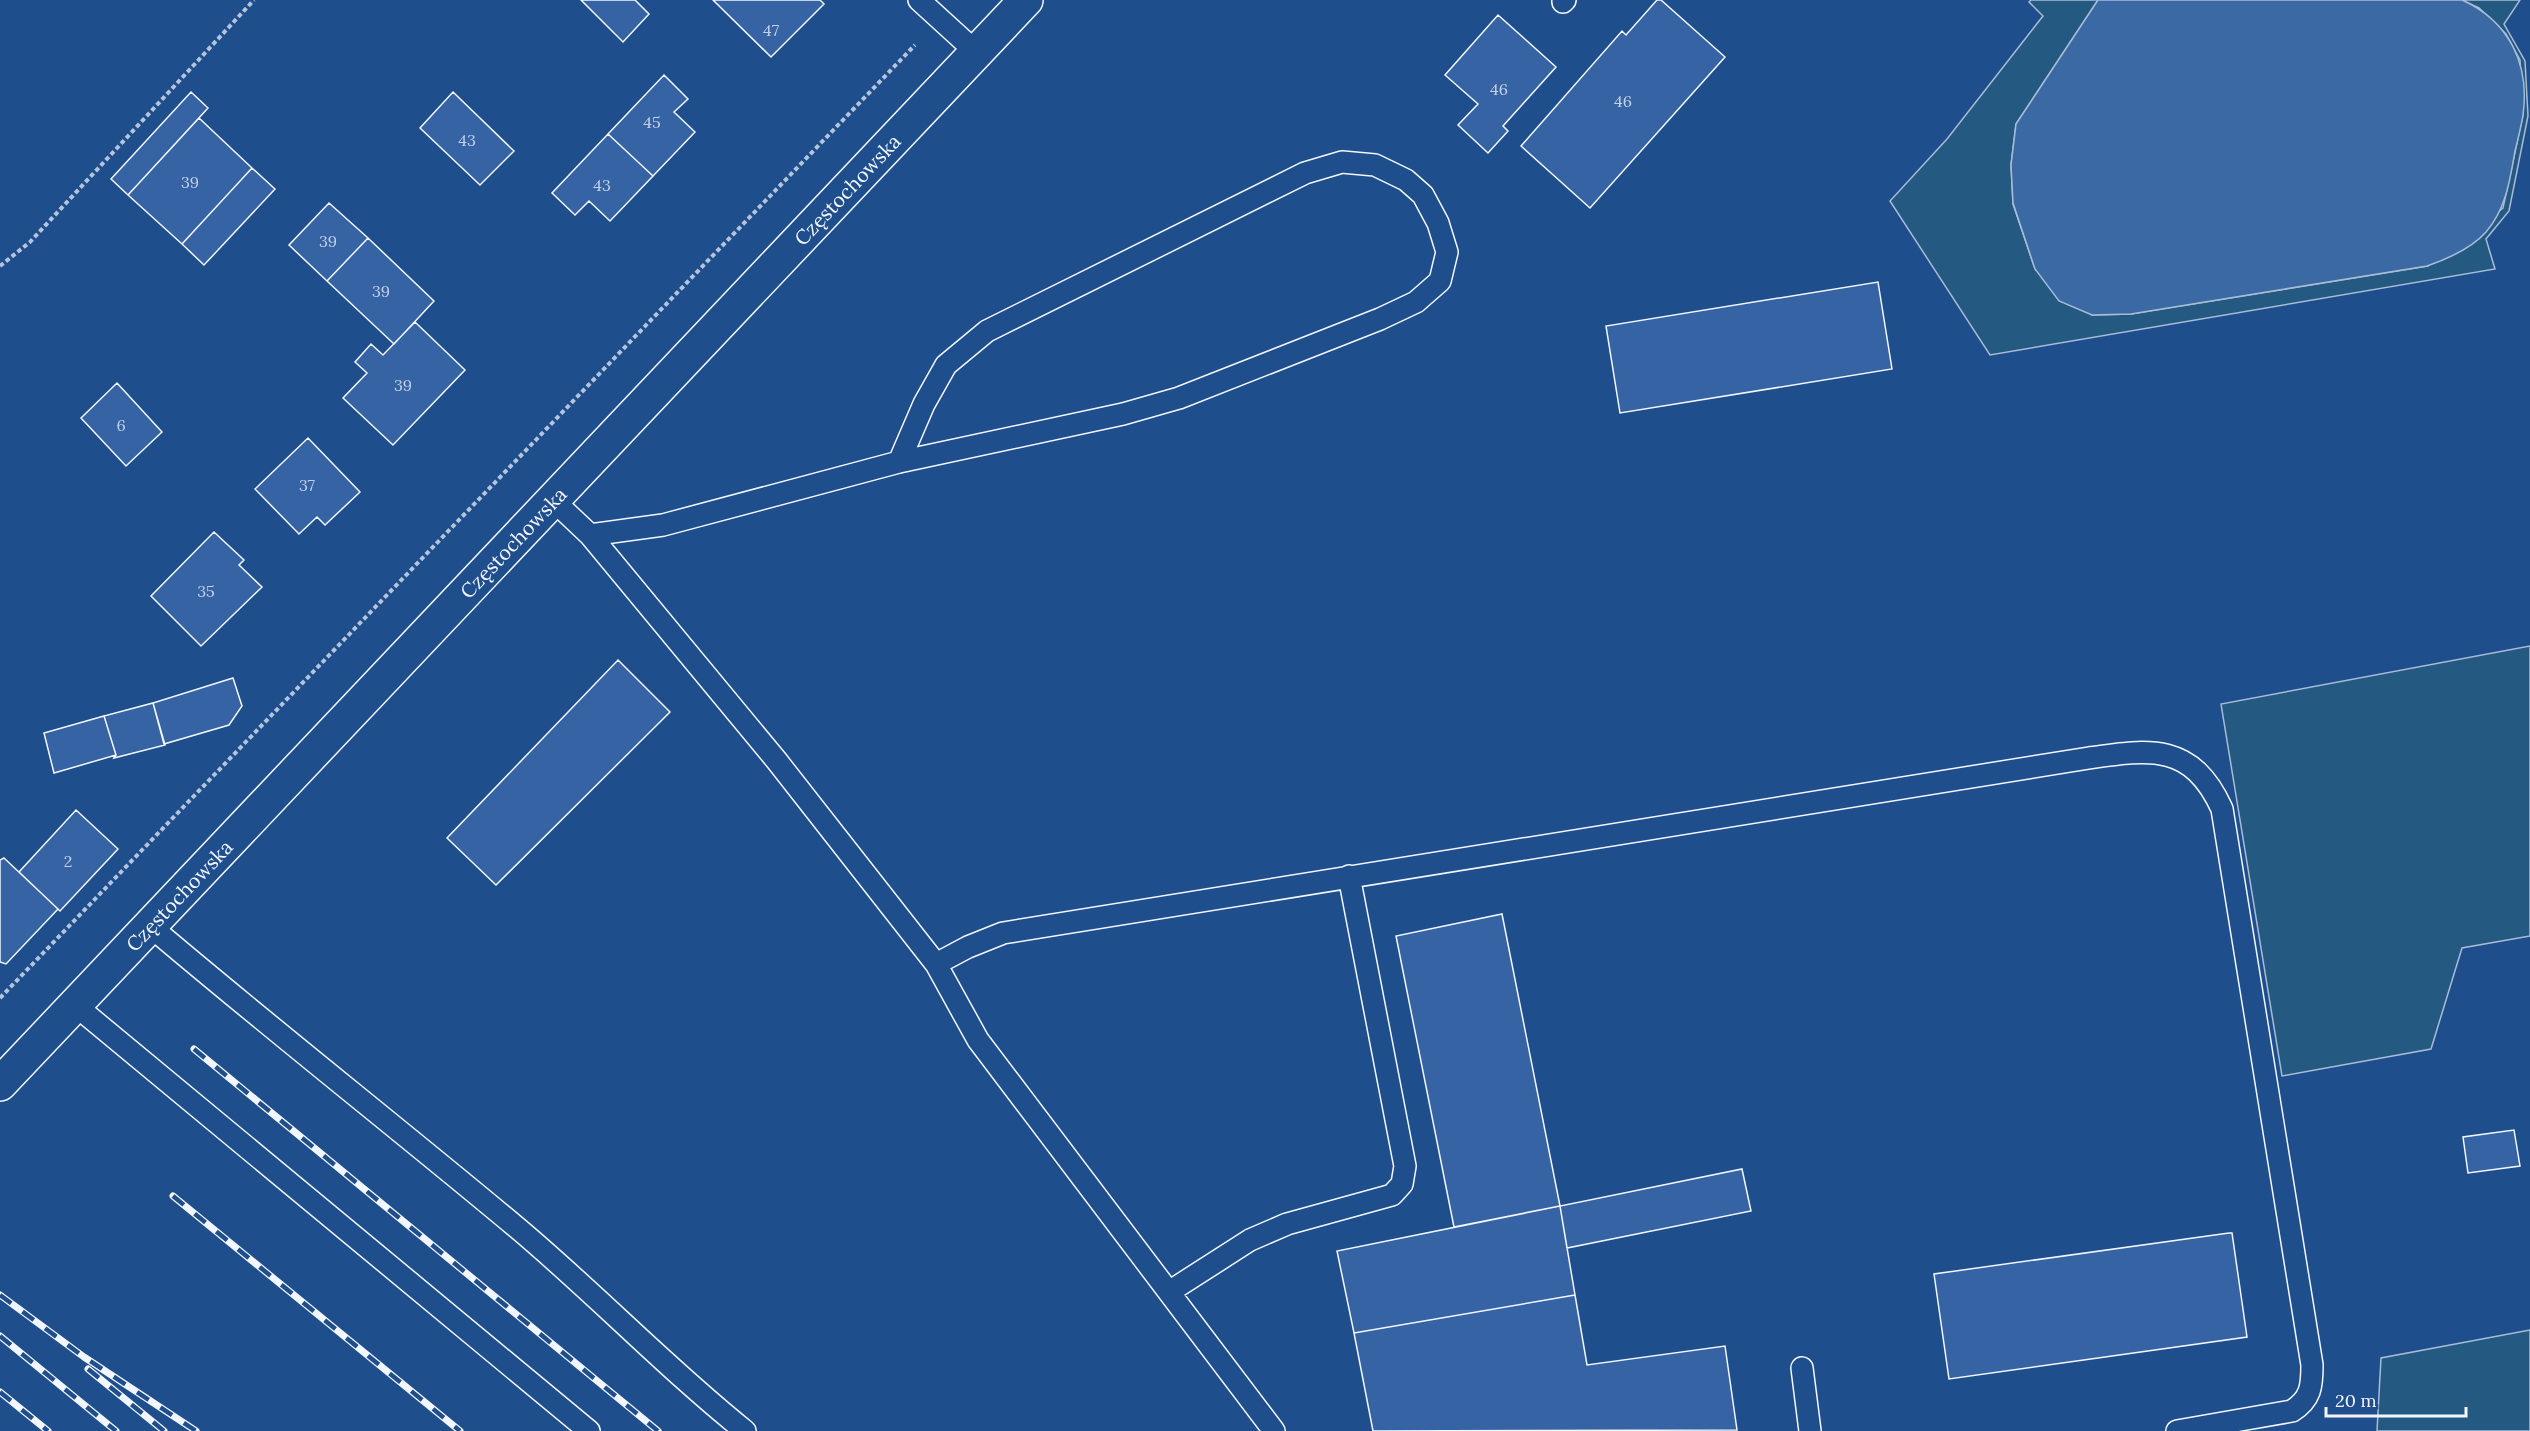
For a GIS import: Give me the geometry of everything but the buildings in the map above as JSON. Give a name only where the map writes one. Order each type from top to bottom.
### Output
[{"type":"main road","name":"Częstochowska","points":[[0,1084],[1026,0]]},
{"type":"lane","points":[[919,0],[976,52]]},
{"type":"lane","points":[[590,535],[663,525],[899,462],[1123,414],[1179,398],[1380,320],[1416,302],[1440,281],[1447,252],[1438,223],[1423,195],[1406,180],[1375,165],[1342,162],[1305,173],[987,331],[946,365],[924,404],[899,462]]},
{"type":"lane","points":[[553,500],[590,535],[777,760],[936,964],[978,1040],[1274,1431]]},
{"type":"lane","points":[[936,964],[968,946],[1003,933],[2136,751],[2168,755],[2194,769],[2211,784],[2222,809],[2312,1365],[2312,1390],[2303,1404],[2292,1411],[2176,1431]]},
{"type":"lane","points":[[1169,1292],[1215,1260],[1250,1240],[1287,1224],[1392,1195],[1402,1184],[1405,1166],[1349,876]]},
{"type":"lane","points":[[150,926],[588,1287],[704,1398],[746,1431]]},
{"type":"lane","points":[[75,1005],[589,1431]]},
{"type":"lane","points":[[1802,1368],[1810,1431]]},
{"type":"path","points":[[0,266],[30,242],[254,0]]},
{"type":"path","points":[[0,999],[922,38]]},
{"type":"shaded area","points":[[2031,0],[2098,0],[2016,124],[2011,165],[2013,204],[2035,269],[2092,315],[2131,314],[2428,266],[2503,208],[2523,115],[2520,60],[2506,34],[2479,8],[2462,0],[2520,0],[2504,24],[2525,61],[2528,116],[2509,211],[2486,239],[2495,269],[1990,355],[1890,201],[1947,139],[2043,16],[2029,2]]},
{"type":"shaded area","points":[[2098,0],[2462,0],[2478,9],[2504,32],[2513,46],[2523,78],[2522,120],[2509,183],[2498,214],[2486,232],[2474,243],[2427,266],[2131,314],[2092,315],[2059,301],[2035,269],[2013,203],[2011,165],[2016,124]]},
{"type":"shaded area","points":[[2530,646],[2530,936],[2462,948],[2431,1049],[2282,1076],[2221,704]]},
{"type":"shaded area","points":[[2530,1330],[2530,1431],[2377,1431],[2381,1358]]},
{"type":"railway","points":[[194,1049],[658,1431]]},
{"type":"railway","points":[[173,1196],[460,1431]]},
{"type":"railway","points":[[0,1295],[84,1357],[196,1431]]},
{"type":"railway","points":[[0,1336],[116,1431]]},
{"type":"railway","points":[[88,1369],[164,1431]]},
{"type":"railway","points":[[0,1392],[48,1431]]}]
